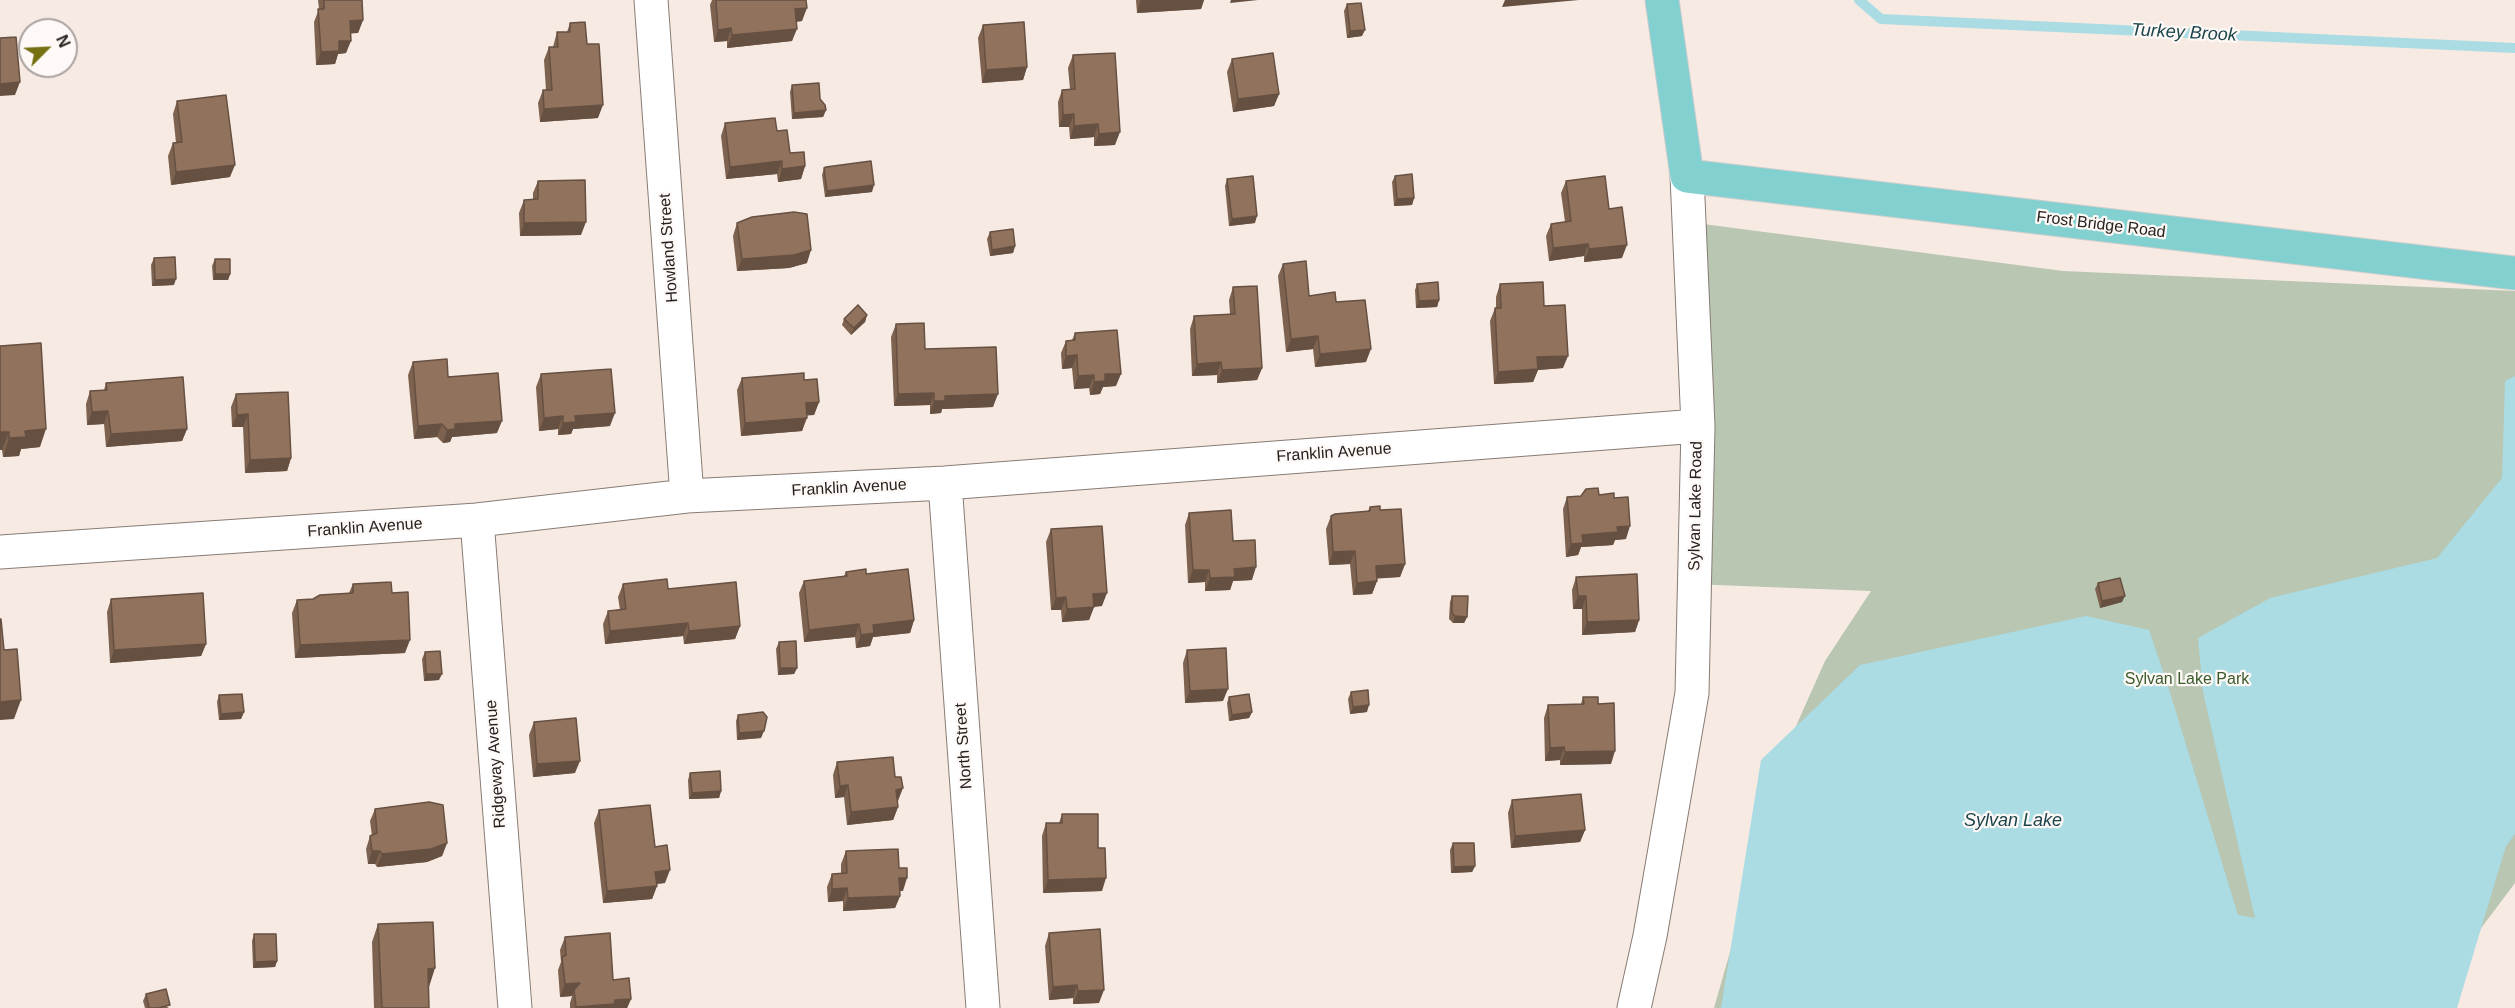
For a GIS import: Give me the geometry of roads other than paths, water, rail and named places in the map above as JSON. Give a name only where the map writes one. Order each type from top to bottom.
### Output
[{"type":"main road","name":"Sylvan Lake Road","points":[[1662,0],[1687,176]]},
{"type":"main road","name":"Frost Bridge Road","points":[[1687,176],[2515,273]]},
{"type":"street","name":"Howland Street","points":[[651,0],[687,496]]},
{"type":"street","name":"Sylvan Lake Road","points":[[1634,1008],[1650,936],[1692,693],[1698,426],[1687,176]]},
{"type":"street","name":"Franklin Avenue","points":[[0,552],[477,520],[687,496],[945,483],[1698,426]]},
{"type":"street","name":"North Street","points":[[945,483],[983,1008]]},
{"type":"street","name":"Ridgeway Avenue","points":[[477,520],[515,1008]]},
{"type":"water","name":"Sylvan Lake","points":[[2515,376],[2515,834],[2506,846],[2457,1008],[1721,1008],[1761,760],[1860,665],[2086,616],[2149,630],[2238,915],[2255,918],[2203,692],[2198,638],[2270,598],[2437,558],[2502,478],[2505,381]]},
{"type":"waterway","name":"Turkey Brook","points":[[1859,0],[1881,19],[2515,48]]},
{"type":"park label","name":"Sylvan Lake Park","points":[[2187,680]]}]
